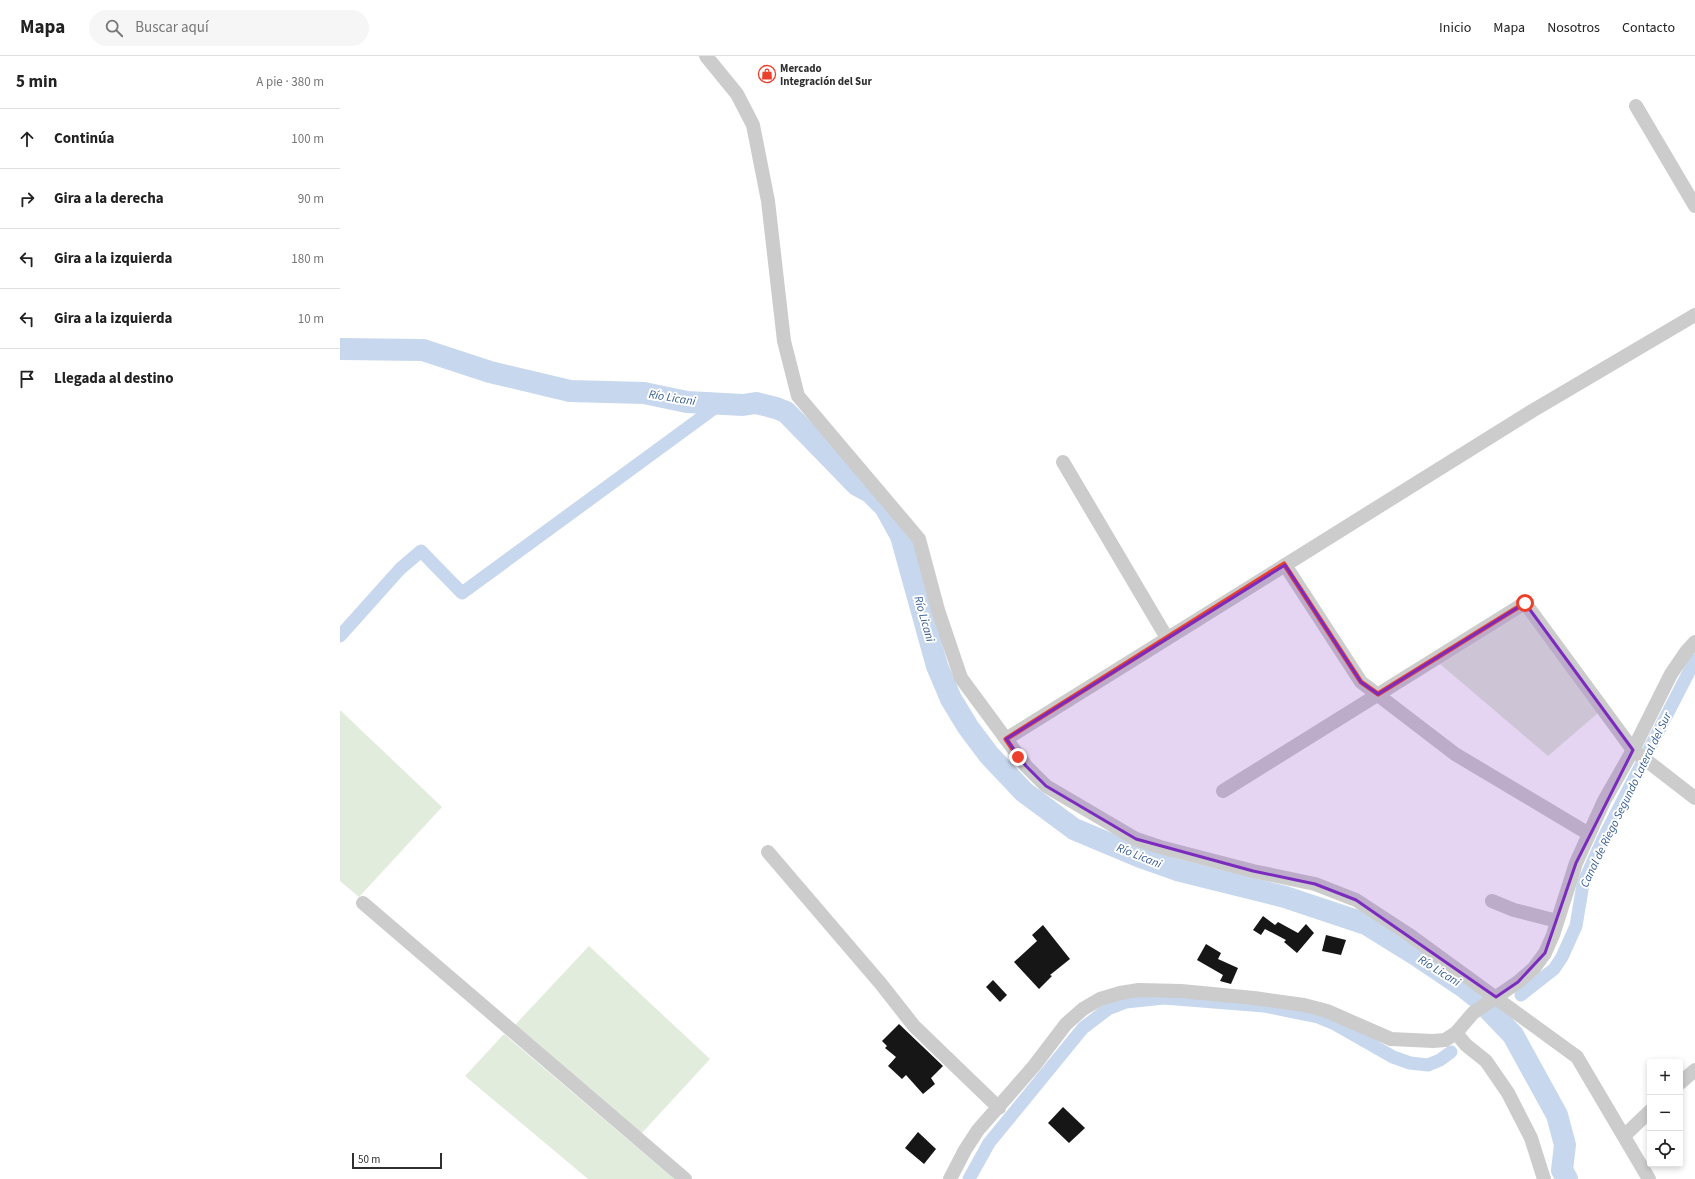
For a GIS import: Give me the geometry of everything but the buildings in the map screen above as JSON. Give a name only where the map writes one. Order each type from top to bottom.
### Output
[{"type":"street","points":[[706,56],[737,94],[753,125],[768,201],[784,341],[798,396],[920,539],[938,610],[961,678],[1026,766],[1046,786],[1136,839],[1160,847],[1253,871],[1314,884],[1356,900],[1408,934],[1577,1057],[1649,1179]]},
{"type":"street","points":[[1636,106],[1695,206]]},
{"type":"street","points":[[1006,739],[1284,564],[1532,411],[1695,315]]},
{"type":"street","points":[[1063,462],[1167,638]]},
{"type":"street","points":[[1284,564],[1361,682],[1455,754],[1589,834]]},
{"type":"street","points":[[1223,791],[1525,603],[1633,750],[1695,798]]},
{"type":"street","points":[[950,1179],[965,1150],[978,1130],[999,1108],[1034,1066],[1066,1024],[1083,1009],[1100,999],[1120,993],[1139,990],[1181,991],[1254,998],[1304,1005],[1327,1011],[1391,1039],[1433,1041],[1445,1040],[1456,1033],[1473,1013],[1518,982],[1534,968],[1545,952],[1576,863],[1604,801],[1633,750],[1671,674],[1695,642]]},
{"type":"street","points":[[768,852],[881,984],[914,1026],[999,1108]]},
{"type":"street","points":[[1492,901],[1514,910],[1557,921]]},
{"type":"street","points":[[363,903],[685,1179]]},
{"type":"street","points":[[1456,1033],[1466,1045],[1486,1061],[1508,1093],[1528,1133],[1544,1179]]},
{"type":"street","points":[[1683,1080],[1695,1070]]},
{"type":"street","points":[[1624,1136],[1647,1114]]},
{"type":"highlighted area","points":[[1285,565],[1361,682],[1378,694],[1525,603],[1633,750],[1576,863],[1545,953],[1518,982],[1496,997],[1356,900],[1315,884],[1253,871],[1136,839],[1046,786],[1026,766],[1006,739]]},
{"type":"green space","points":[[1523,612],[1598,713],[1548,756],[1440,664]]},
{"type":"green space","points":[[340,710],[442,807],[359,897],[340,881]]},
{"type":"green space","points":[[589,946],[710,1059],[641,1134],[514,1026]]},
{"type":"green space","points":[[504,1034],[674,1179],[588,1179],[465,1076]]},
{"type":"waterway","name":"Río Licani","points":[[340,349],[423,350],[490,372],[570,391],[644,393],[687,402],[743,405],[756,403],[786,412],[857,485],[870,492],[885,507],[901,536],[937,666],[951,699],[968,727],[989,755],[1024,792],[1074,829],[1143,858],[1177,870],[1285,897],[1366,924],[1416,955],[1480,1000]]},
{"type":"waterway","points":[[340,636],[400,569],[421,551],[462,593],[720,404]]},
{"type":"waterway","name":"Canal de Riego Segundo Lateral del Sur","points":[[1521,995],[1554,969],[1562,957],[1576,926],[1583,884],[1603,839],[1695,660]]},
{"type":"waterway","name":"Canal de Riego Segundo Lateral del Sur","points":[[969,1179],[989,1143],[1083,1028],[1108,1009],[1126,1002],[1164,998],[1264,1006],[1318,1017],[1335,1024],[1393,1057],[1410,1063],[1428,1065],[1440,1060],[1451,1052]]},
{"type":"waterway","name":"Río Licani","points":[[1489,1010],[1513,1035],[1557,1115],[1565,1145],[1562,1170],[1567,1179]]},
{"type":"place","name":"Mercado Integración del Sur","points":[[767,74]]},
{"type":"route","points":[[1018,757],[1006,739],[1284,564],[1361,682],[1378,694],[1525,603]]}]
